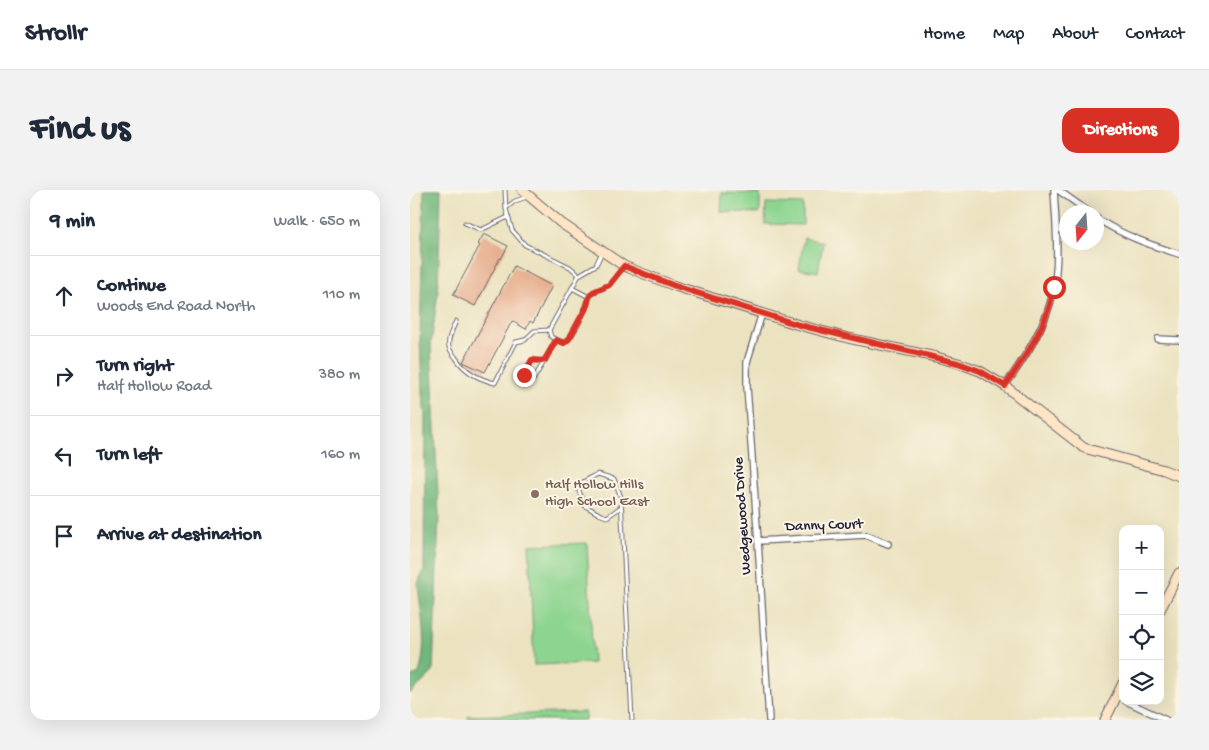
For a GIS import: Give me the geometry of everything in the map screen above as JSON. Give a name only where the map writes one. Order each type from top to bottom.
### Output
[{"type":"street","points":[[522,190],[533,193],[560,224],[624,266],[675,286],[799,325],[958,363],[980,371],[1005,386],[1084,448],[1164,470],[1179,476]]},
{"type":"street","points":[[1005,386],[1022,362],[1036,337],[1048,311],[1052,295],[1057,263],[1054,190]]},
{"type":"street","points":[[1058,190],[1079,205]]},
{"type":"street","points":[[1104,223],[1135,239],[1179,254]]},
{"type":"street","name":"Wedgewood Drive","points":[[762,314],[747,362],[747,388],[769,720]]},
{"type":"street","points":[[1158,339],[1179,340]]},
{"type":"street","name":"Danny Court","points":[[758,541],[866,536],[888,544]]},
{"type":"street","points":[[1164,602],[1179,573]]},
{"type":"street","points":[[1104,720],[1119,698]]},
{"type":"street","points":[[1134,705],[1166,720]]},
{"type":"lane","points":[[505,190],[506,208],[512,230],[525,245],[570,267],[579,275]]},
{"type":"lane","points":[[506,208],[533,193]]},
{"type":"lane","points":[[465,224],[481,230],[508,217]]},
{"type":"lane","points":[[603,252],[596,265],[579,275],[549,330],[551,337],[564,343],[569,339],[587,306],[589,297],[593,292],[609,285],[624,266]]},
{"type":"lane","points":[[572,288],[589,297]]},
{"type":"lane","points":[[456,321],[449,337],[449,348],[460,364],[472,374],[495,383],[516,342],[525,340],[534,331],[549,330]]},
{"type":"lane","points":[[545,360],[532,360],[524,375],[533,380],[545,360],[556,340]]},
{"type":"lane","points":[[621,507],[608,517],[599,514],[584,505],[579,491],[581,483],[598,474],[614,479],[621,497],[632,720]]},
{"type":"green space","points":[[424,190],[441,190],[438,292],[431,345],[439,515],[433,672],[410,694],[410,677],[419,673],[423,652],[422,618],[418,585],[424,570],[425,415],[422,393],[420,337]]},
{"type":"green space","points":[[722,193],[760,194],[760,213],[721,212]]},
{"type":"green space","points":[[766,203],[803,204],[803,225],[765,224]]},
{"type":"green space","points":[[804,238],[823,242],[818,272],[799,269]]},
{"type":"green space","points":[[587,543],[593,663],[534,665],[529,545]]},
{"type":"green space","points":[[585,712],[585,720],[469,720],[468,716]]},
{"type":"building","points":[[484,234],[508,246],[475,306],[453,295]]},
{"type":"building","points":[[514,266],[552,286],[533,323],[530,321],[526,329],[512,321],[485,372],[463,362]]},
{"type":"place","name":"Half Hollow Hills High School East","points":[[535,494]]},
{"type":"route","points":[[524,375],[532,360],[545,360],[556,340],[564,343],[569,339],[587,306],[589,297],[593,292],[609,285],[624,266],[675,286],[799,325],[958,363],[980,371],[1005,386],[1022,362],[1036,337],[1048,311],[1054,287]]}]
